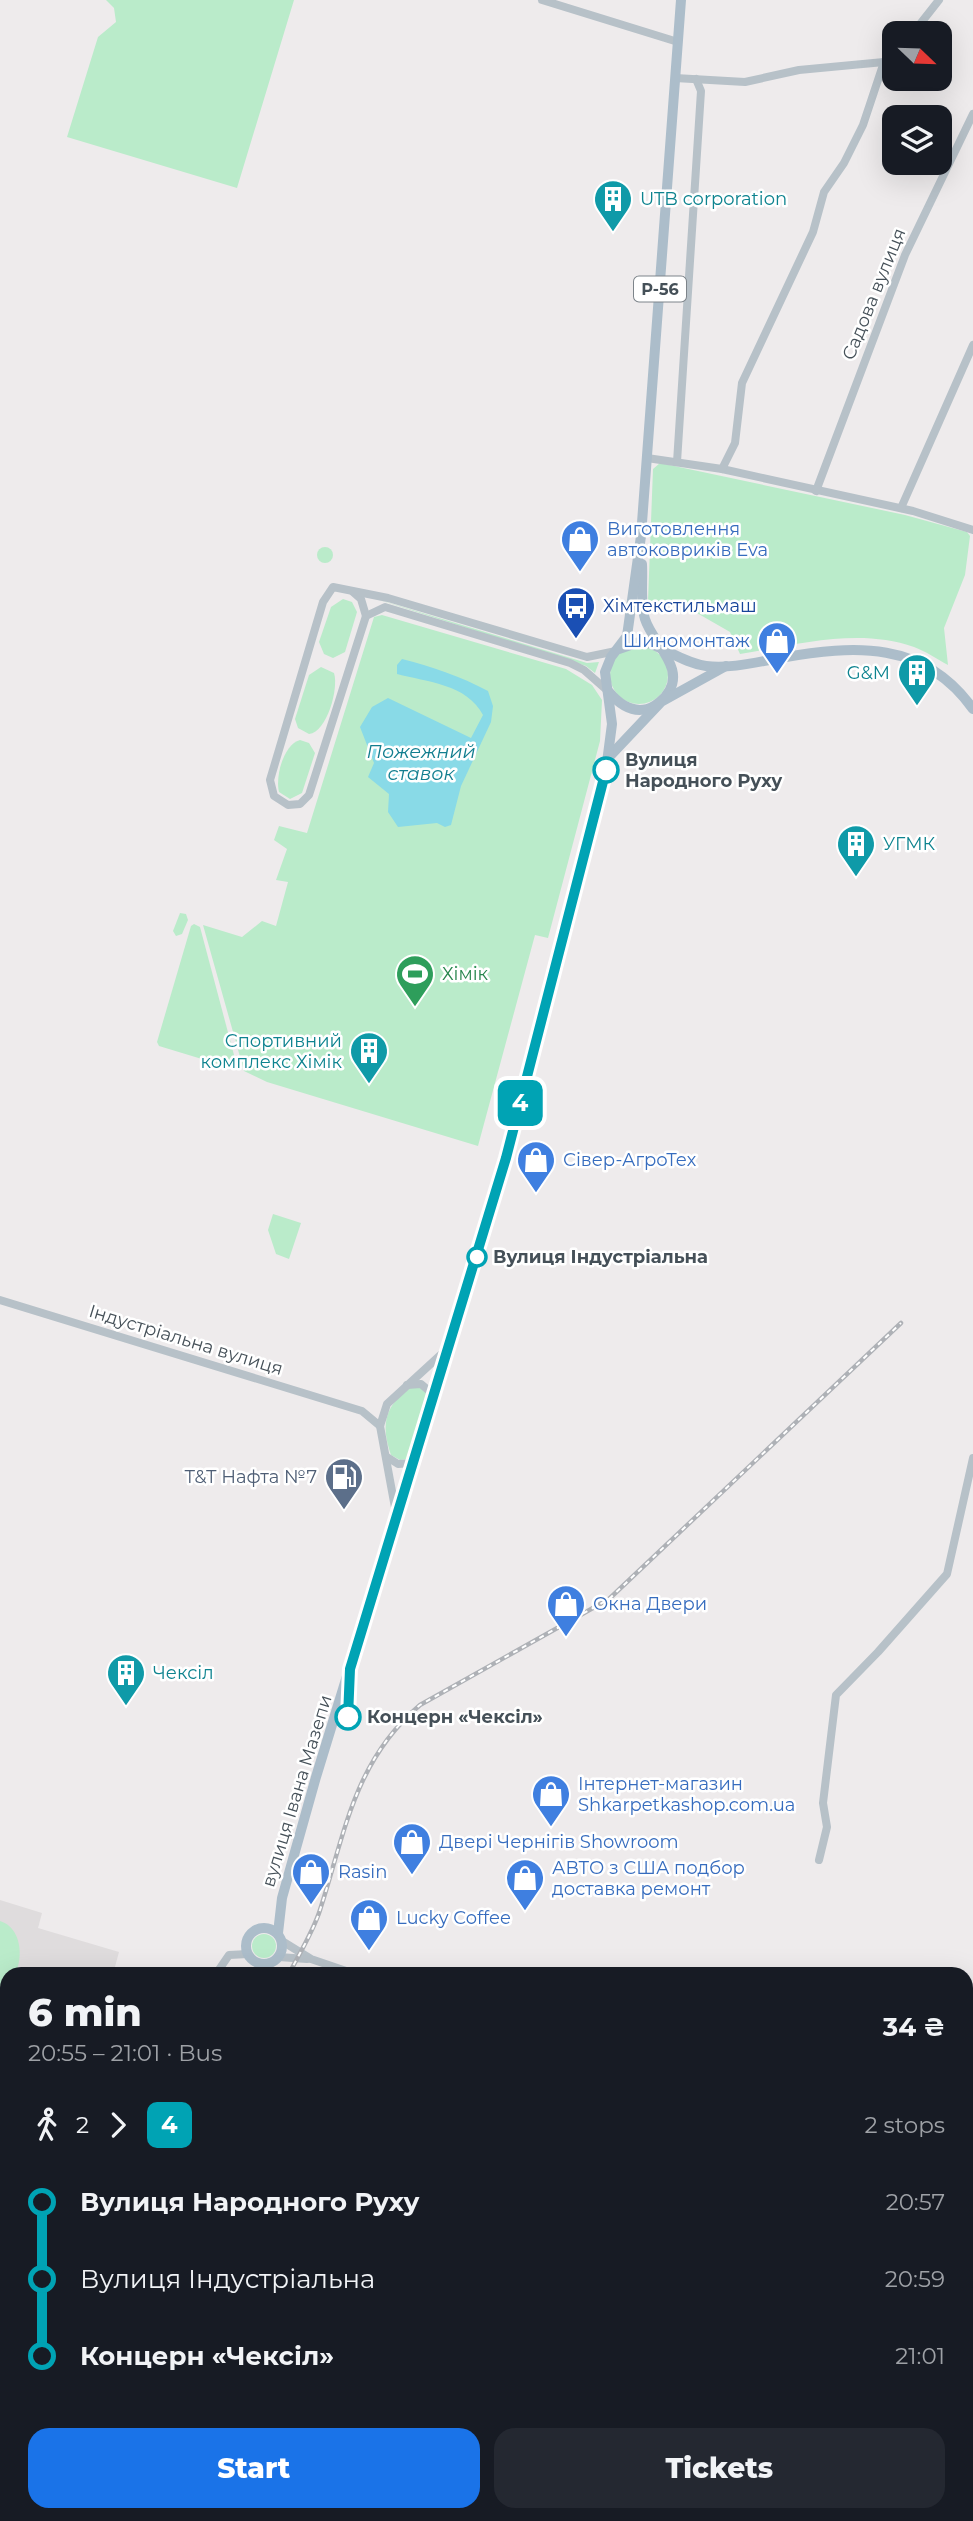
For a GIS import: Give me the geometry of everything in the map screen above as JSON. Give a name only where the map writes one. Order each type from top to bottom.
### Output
[{"type":"main road","name":"Р-56","points":[[609,692],[606,672],[627,636],[632,615],[641,536],[681,0]]},
{"type":"main road","name":"Р-56","points":[[641,536],[644,617],[673,671],[672,685],[661,702]]},
{"type":"main road","points":[[616,651],[634,642],[659,648],[689,662],[726,666],[817,651],[864,648],[897,654],[921,664],[946,680],[973,709]]},
{"type":"main road","points":[[609,692],[617,702],[636,710],[661,702],[726,666]]},
{"type":"main road","name":"вулиця Івана Мазепи","points":[[250,1958],[246,1944],[249,1935],[265,1927],[280,1904],[506,1158],[608,757],[612,724],[609,692]]},
{"type":"main road","name":"вулиця Івана Мазепи","points":[[608,757],[661,702]]},
{"type":"main road","name":"вулиця Івана Мазепи","points":[[279,1956],[280,1904]]},
{"type":"main road","points":[[265,1927],[280,1937]]},
{"type":"main road","points":[[268,1967],[279,1956]]},
{"type":"main road","points":[[252,1967],[250,1958],[269,1964]]},
{"type":"street","points":[[542,0],[678,42]]},
{"type":"street","points":[[922,21],[939,0]]},
{"type":"street","points":[[675,78],[746,82],[800,70],[882,62]]},
{"type":"street","points":[[722,469],[735,443],[742,383],[810,241],[824,192],[844,163],[863,125],[882,68]]},
{"type":"street","points":[[677,462],[701,90],[696,79]]},
{"type":"street","name":"Садова вулиця","points":[[816,491],[905,255],[973,114]]},
{"type":"street","points":[[901,508],[973,345]]},
{"type":"street","points":[[647,458],[722,469],[901,508],[973,530]]},
{"type":"street","points":[[352,590],[361,598],[366,616],[309,795],[294,805],[281,802],[271,789],[271,770],[323,602],[333,587],[352,590],[587,657],[616,651]]},
{"type":"street","points":[[366,616],[385,607],[570,663],[584,670],[609,692]]},
{"type":"street","name":"Індустріальна вулиця","points":[[0,1300],[362,1411],[380,1426]]},
{"type":"street","points":[[397,1516],[380,1426],[387,1404],[449,1348]]},
{"type":"street","points":[[405,1386],[421,1384],[434,1395]]},
{"type":"street","points":[[362,1411],[387,1404]]},
{"type":"street","points":[[387,1457],[398,1464],[413,1463]]},
{"type":"street","points":[[818,1860],[827,1827],[823,1803],[836,1695],[947,1574],[973,1458]]},
{"type":"street","points":[[280,1937],[311,1959]]},
{"type":"street","points":[[219,1967],[229,1955],[250,1958]]},
{"type":"street","points":[[279,1956],[311,1959],[334,1967]]},
{"type":"shaded area","points":[[0,1900],[42,1913],[38,1928],[119,1952],[115,1967],[0,1967]]},
{"type":"green space","points":[[106,0],[294,0],[237,188],[67,137],[98,37],[116,22],[114,8]]},
{"type":"green space","points":[[660,463],[905,515],[967,532],[970,536],[965,575],[944,628],[948,665],[914,647],[871,638],[827,640],[740,654],[730,632],[676,601],[648,601],[653,469]]},
{"type":"green space","points":[[325,547],[333,555],[325,563],[317,555]]},
{"type":"green space","points":[[373,598],[587,663],[599,662],[595,673],[586,666]]},
{"type":"green space","points":[[343,599],[352,602],[357,612],[345,652],[333,658],[324,654],[319,642],[331,607]]},
{"type":"green space","points":[[382,615],[566,669],[592,685],[602,700],[600,741],[548,938],[535,935],[478,1146],[267,1082],[244,1071],[203,925],[242,937],[262,921],[276,926],[288,882],[276,880],[287,849],[274,840],[279,826],[307,833],[374,617]]},
{"type":"green space","points":[[633,646],[645,646],[660,654],[668,669],[668,681],[660,696],[645,704],[633,704],[618,696],[610,681],[610,669],[618,654]]},
{"type":"green space","points":[[321,667],[334,673],[335,689],[326,718],[321,726],[309,734],[298,728],[295,719],[309,675]]},
{"type":"green space","points":[[300,740],[309,743],[315,753],[302,793],[290,799],[279,792],[280,770],[289,748]]},
{"type":"green space","points":[[180,913],[186,914],[188,920],[182,934],[176,936],[173,931]]},
{"type":"green space","points":[[194,924],[200,927],[238,1070],[159,1046],[157,1042],[191,926]]},
{"type":"green space","points":[[273,1214],[301,1223],[289,1259],[276,1254],[268,1230]]},
{"type":"green space","points":[[413,1386],[420,1387],[428,1394],[408,1459],[400,1460],[391,1455],[386,1434],[387,1416],[396,1400]]},
{"type":"green space","points":[[0,1921],[12,1929],[20,1951],[18,1967],[0,1967]]},
{"type":"green space","points":[[264,1934],[272,1938],[276,1946],[272,1954],[264,1958],[256,1954],[252,1946],[256,1938]]},
{"type":"water","name":"Пожежний ставок","points":[[402,659],[446,672],[488,691],[493,706],[491,722],[461,786],[451,825],[445,827],[437,823],[398,827],[388,812],[389,794],[368,777],[374,763],[360,727],[372,707],[388,698],[471,738],[483,715],[476,705],[457,691],[433,682],[397,674],[397,665]]},
{"type":"railway","points":[[293,1967],[317,1918],[345,1826],[366,1774],[398,1727],[420,1705],[609,1599],[901,1323]]},
{"type":"bus line","name":"4","points":[[348,1717],[350,1669],[506,1158],[606,770]]},
{"type":"place","name":"UTB corporation","points":[[613,233]]},
{"type":"place","name":"Виготовлення автоковриків Eva","points":[[580,573]]},
{"type":"place","name":"Хімтекстильмаш","points":[[576,640]]},
{"type":"place","name":"Шиномонтаж","points":[[777,675]]},
{"type":"place","name":"G&M","points":[[917,707]]},
{"type":"place","name":"Вулиця Народного Руху","points":[[606,770]]},
{"type":"place","name":"УГМК","points":[[856,878]]},
{"type":"place","name":"Хімік","points":[[415,1008]]},
{"type":"place","name":"Спортивний комплекс Хімік","points":[[369,1085]]},
{"type":"place","name":"Сівер-АгроТех","points":[[536,1194]]},
{"type":"place","name":"Вулиця Індустріальна","points":[[477,1257]]},
{"type":"place","name":"Т&Т Нафта №7","points":[[344,1511]]},
{"type":"place","name":"Окна Двери","points":[[566,1638]]},
{"type":"place","name":"Чексіл","points":[[126,1707]]},
{"type":"place","name":"Концерн «Чексіл»","points":[[348,1717]]},
{"type":"place","name":"Інтернет-магазин Shkarpetkashop.com.ua","points":[[551,1828]]},
{"type":"place","name":"Двері Чернігів Showroom","points":[[412,1876]]},
{"type":"place","name":"Rasin","points":[[311,1906]]},
{"type":"place","name":"АВТО з США подбор доставка ремонт","points":[[525,1912]]},
{"type":"place","name":"Lucky Coffee","points":[[369,1952]]}]
